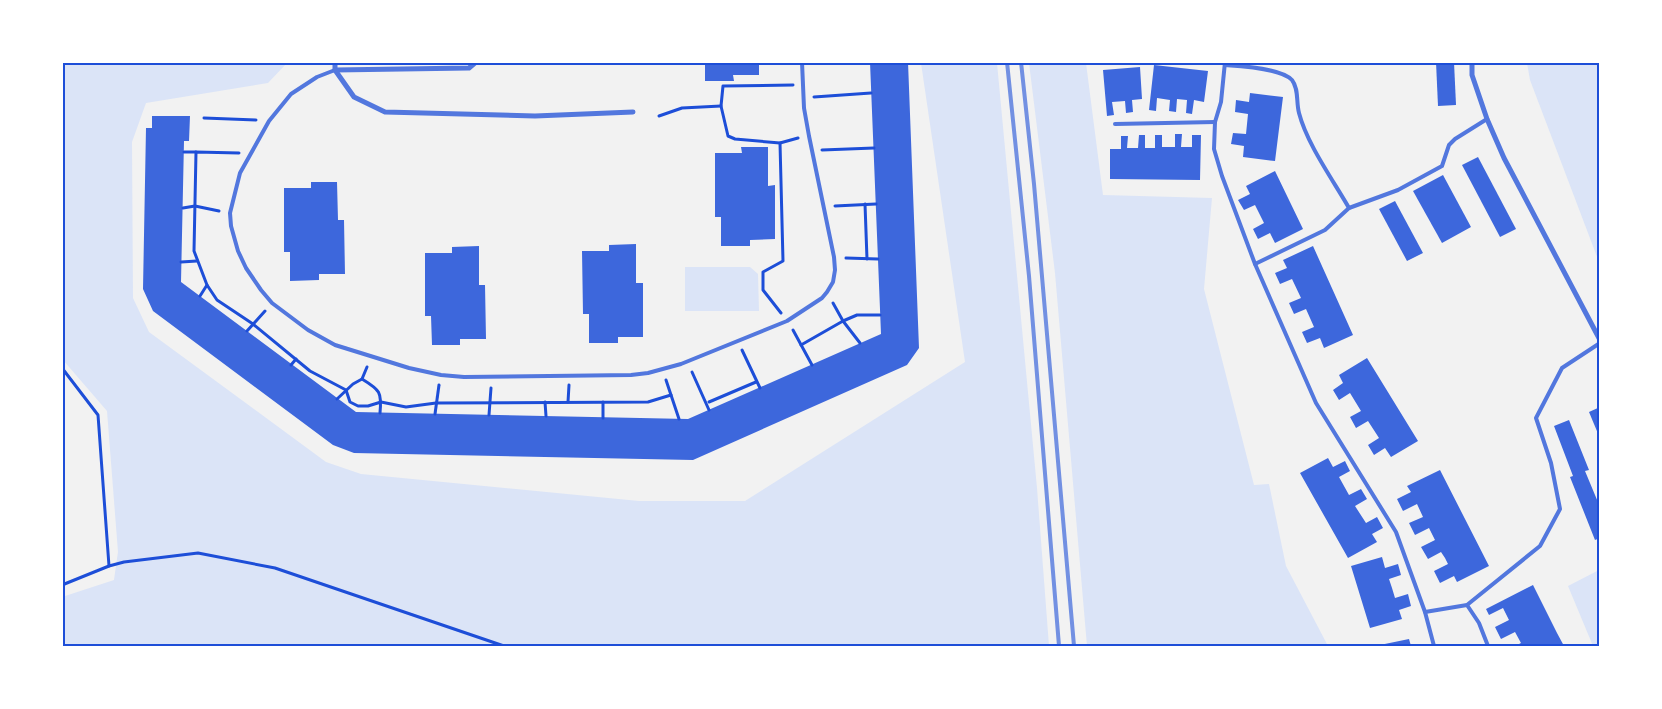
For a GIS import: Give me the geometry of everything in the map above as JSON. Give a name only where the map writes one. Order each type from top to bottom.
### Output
[{"type":"street","points":[[335,62],[335,70],[354,97],[385,112],[535,116],[632,112]]},
{"type":"street","points":[[335,70],[469,68],[476,62]]},
{"type":"street","points":[[1472,62],[1472,74],[1487,119],[1504,158],[1600,341]]},
{"type":"lane","points":[[335,70],[317,76],[291,94],[269,120],[240,173],[230,213],[231,226],[238,251],[246,268],[272,303],[308,330],[335,345],[371,357],[441,375],[464,377],[632,375],[648,373],[687,361],[787,321],[828,292],[833,282],[835,270],[834,257],[809,136],[802,62]]},
{"type":"lane","points":[[1349,208],[1303,127],[1298,110],[1297,92],[1292,80],[1282,74],[1260,68],[1225,64],[1221,102],[1215,122],[1214,149],[1219,167],[1255,264],[1316,403],[1396,532],[1425,612],[1434,646]]},
{"type":"lane","points":[[1255,264],[1325,230],[1349,208],[1398,190],[1442,166],[1450,145],[1455,138],[1487,119]]},
{"type":"lane","points":[[1115,124],[1215,122]]},
{"type":"lane","points":[[1425,612],[1467,605],[1540,546],[1560,509],[1551,463],[1536,418],[1562,368],[1600,341]]},
{"type":"lane","points":[[1467,605],[1479,623],[1488,646]]},
{"type":"path","points":[[803,85],[723,86],[721,106],[728,136],[736,139],[780,142],[809,136]]},
{"type":"path","points":[[804,98],[871,92]]},
{"type":"path","points":[[658,116],[682,108],[721,106]]},
{"type":"path","points":[[204,118],[269,120]]},
{"type":"path","points":[[780,142],[783,261],[763,272],[763,290],[787,321],[812,365]]},
{"type":"path","points":[[812,151],[874,148]]},
{"type":"path","points":[[184,152],[196,152]]},
{"type":"path","points":[[865,204],[867,259]]},
{"type":"path","points":[[824,207],[876,204]]},
{"type":"path","points":[[183,208],[195,206],[230,213]]},
{"type":"path","points":[[834,257],[878,259]]},
{"type":"path","points":[[182,262],[197,261]]},
{"type":"path","points":[[200,296],[207,285]]},
{"type":"path","points":[[828,292],[843,321],[860,343]]},
{"type":"path","points":[[247,331],[272,303]]},
{"type":"path","points":[[801,345],[857,315],[880,315]]},
{"type":"path","points":[[738,341],[760,388]]},
{"type":"path","points":[[291,365],[296,359]]},
{"type":"path","points":[[687,361],[709,410]]},
{"type":"path","points":[[62,368],[98,415],[110,566]]},
{"type":"path","points":[[662,369],[679,419]]},
{"type":"path","points":[[434,414],[441,375]]},
{"type":"path","points":[[489,415],[492,377]]},
{"type":"path","points":[[337,399],[353,384],[362,379],[374,386],[381,397],[380,413]]},
{"type":"path","points":[[710,402],[756,382]]},
{"type":"path","points":[[381,402],[406,407],[436,403],[648,402],[671,395]]},
{"type":"path","points":[[545,402],[546,416]]},
{"type":"path","points":[[603,402],[604,418]]},
{"type":"path","points":[[62,585],[124,562],[198,553],[275,568],[504,646]]},
{"type":"shaded area","points":[[63,63],[287,63],[268,83],[146,103],[132,142],[133,298],[149,332],[326,462],[361,474],[639,501],[745,501],[965,362],[921,63],[997,63],[1037,488],[1049,646],[63,646],[62,597],[114,580],[118,552],[107,411],[63,360]]},
{"type":"shaded area","points":[[1029,63],[1086,63],[1103,195],[1212,198],[1204,289],[1254,485],[1269,484],[1286,566],[1328,646],[1087,646],[1055,273]]},
{"type":"shaded area","points":[[1527,63],[1599,63],[1599,262],[1530,80]]},
{"type":"shaded area","points":[[685,267],[750,267],[758,274],[759,311],[685,311]]},
{"type":"shaded area","points":[[1599,570],[1599,646],[1593,646],[1568,586]]},
{"type":"building","points":[[705,62],[759,62],[759,75],[733,75],[734,81],[705,81]]},
{"type":"building","points":[[870,62],[908,62],[919,348],[907,365],[693,460],[354,453],[333,445],[153,311],[143,289],[146,128],[152,128],[152,116],[190,116],[189,141],[184,141],[181,282],[356,412],[688,419],[881,334]]},
{"type":"building","points":[[1436,62],[1454,62],[1456,105],[1438,106]]},
{"type":"building","points":[[1154,65],[1208,71],[1204,102],[1194,100],[1192,114],[1186,113],[1187,100],[1177,99],[1176,112],[1169,111],[1170,100],[1157,98],[1156,111],[1149,110]]},
{"type":"building","points":[[1140,67],[1142,99],[1132,100],[1133,112],[1126,113],[1125,101],[1112,102],[1114,115],[1107,116],[1103,70]]},
{"type":"building","points":[[1250,93],[1283,97],[1275,161],[1243,157],[1244,146],[1231,144],[1233,133],[1246,134],[1248,114],[1235,112],[1236,100],[1249,102]]},
{"type":"building","points":[[1175,134],[1182,134],[1181,147],[1192,147],[1192,135],[1201,135],[1200,180],[1110,179],[1110,149],[1121,149],[1121,136],[1128,136],[1127,148],[1138,148],[1139,135],[1145,135],[1145,148],[1155,148],[1155,135],[1162,135],[1162,147],[1175,147]]},
{"type":"building","points":[[741,147],[768,147],[768,186],[775,185],[775,239],[750,240],[750,246],[721,246],[721,217],[715,217],[715,153],[742,153]]},
{"type":"building","points":[[1478,157],[1516,229],[1500,237],[1462,165]]},
{"type":"building","points":[[1275,171],[1303,229],[1275,243],[1270,233],[1258,239],[1253,229],[1264,223],[1255,205],[1244,210],[1238,200],[1250,194],[1246,186]]},
{"type":"building","points":[[1443,175],[1471,227],[1442,243],[1413,191]]},
{"type":"building","points":[[311,182],[337,182],[338,220],[344,220],[345,274],[319,274],[319,280],[290,281],[290,252],[284,252],[284,188],[311,188]]},
{"type":"building","points":[[1395,201],[1423,253],[1407,261],[1379,209]]},
{"type":"building","points":[[636,244],[636,283],[643,283],[643,337],[618,337],[618,343],[589,343],[589,314],[583,314],[582,251],[609,251],[609,245]]},
{"type":"building","points":[[479,246],[479,285],[485,285],[486,339],[460,339],[460,345],[432,345],[431,316],[425,316],[425,253],[452,253],[452,247]]},
{"type":"building","points":[[1313,246],[1353,335],[1324,348],[1320,338],[1307,343],[1302,332],[1314,327],[1306,309],[1294,314],[1289,303],[1301,298],[1292,279],[1280,284],[1275,273],[1287,268],[1283,260]]},
{"type":"building","points":[[1367,358],[1418,441],[1391,457],[1385,448],[1374,455],[1368,445],[1379,438],[1368,421],[1356,428],[1350,417],[1361,411],[1350,393],[1339,400],[1333,390],[1343,383],[1339,375]]},
{"type":"building","points":[[1600,407],[1600,436],[1599,436],[1589,412]]},
{"type":"building","points":[[1569,420],[1589,470],[1585,471],[1600,507],[1600,538],[1595,540],[1570,477],[1573,476],[1554,426]]},
{"type":"building","points":[[1328,458],[1333,467],[1345,461],[1350,471],[1339,477],[1349,495],[1361,489],[1367,499],[1355,506],[1366,523],[1377,517],[1383,528],[1372,534],[1377,542],[1348,558],[1300,473]]},
{"type":"building","points":[[1440,470],[1489,566],[1457,582],[1454,576],[1440,583],[1434,571],[1448,564],[1445,558],[1441,552],[1428,559],[1421,547],[1435,540],[1429,528],[1415,535],[1409,523],[1423,517],[1417,504],[1403,511],[1397,499],[1411,492],[1407,486]]},
{"type":"building","points":[[1382,557],[1385,568],[1398,564],[1401,575],[1389,579],[1395,598],[1408,594],[1411,606],[1399,610],[1402,619],[1370,628],[1351,566]]},
{"type":"building","points":[[1533,585],[1564,646],[1515,646],[1521,643],[1515,632],[1501,639],[1495,627],[1509,620],[1503,608],[1489,615],[1486,609]]},
{"type":"building","points":[[1409,639],[1411,646],[1375,646]]},
{"type":"railway","points":[[1007,62],[1029,276],[1059,646]]},
{"type":"railway","points":[[1021,62],[1034,184],[1074,646]]}]
